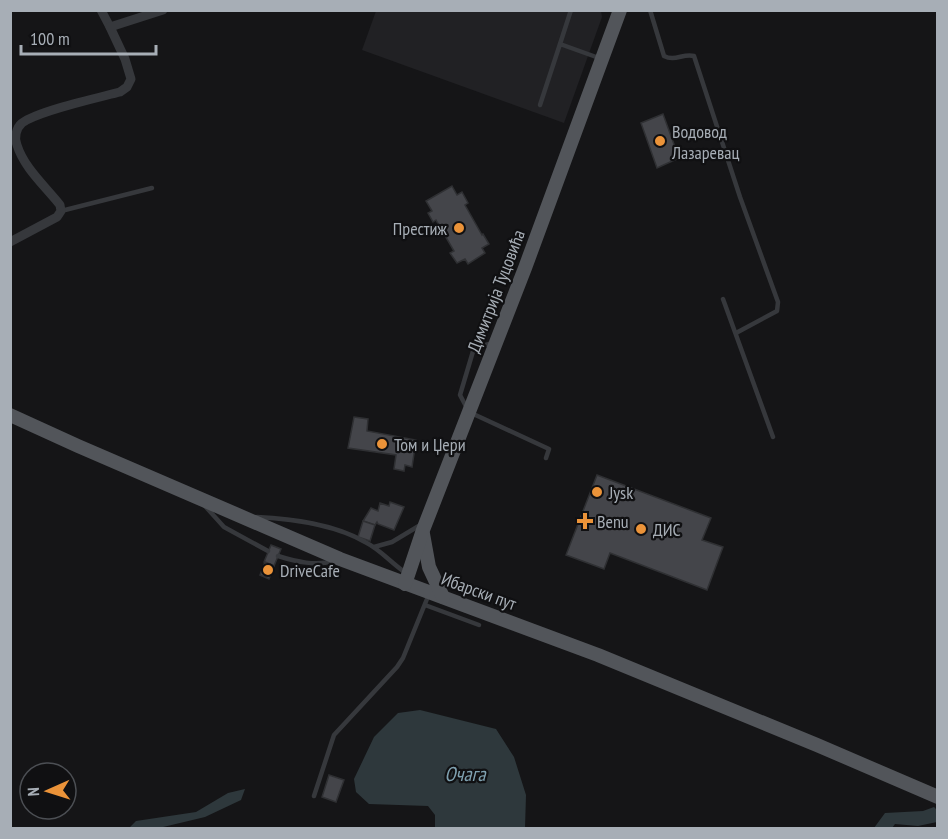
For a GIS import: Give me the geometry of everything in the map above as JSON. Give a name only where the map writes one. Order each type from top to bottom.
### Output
[{"type":"main road","name":"Димитрија Туцовића","points":[[406,579],[620,10]]},
{"type":"main road","name":"Ибарски пут","points":[[10,415],[340,559],[406,579],[427,599],[443,597],[598,655],[938,797]]},
{"type":"main road","points":[[425,525],[429,567],[443,597]]},
{"type":"street","points":[[10,242],[57,217],[61,211],[60,205],[24,161],[16,143],[16,133],[20,124],[36,116],[120,92],[127,87],[131,79],[125,59],[101,10]]},
{"type":"street","points":[[110,27],[162,10]]},
{"type":"lane","points":[[540,105],[572,10]]},
{"type":"lane","points":[[650,10],[664,56],[672,59],[686,55],[694,56],[740,197],[778,302],[777,311],[736,333]]},
{"type":"lane","points":[[560,44],[602,59]]},
{"type":"lane","points":[[61,211],[152,188]]},
{"type":"lane","points":[[723,299],[773,437]]},
{"type":"lane","points":[[469,412],[549,449],[546,458]]},
{"type":"lane","points":[[200,498],[207,510],[224,528],[268,551]]},
{"type":"lane","points":[[241,516],[288,520],[336,530],[364,540],[406,579]]},
{"type":"lane","points":[[374,547],[425,525]]},
{"type":"lane","points":[[278,556],[313,564],[323,564],[340,559]]},
{"type":"lane","points":[[314,796],[333,735],[397,667],[403,658],[427,599],[479,625]]},
{"type":"shaded area","points":[[376,11],[601,11],[602,17],[564,123],[362,50]]},
{"type":"water","name":"Очага","points":[[420,710],[496,729],[514,757],[526,795],[525,828],[435,828],[435,815],[428,806],[369,804],[356,792],[354,779],[374,737],[398,713]]},
{"type":"water","points":[[245,789],[241,800],[205,817],[159,828],[129,828],[136,821],[196,812],[228,793]]},
{"type":"water","points":[[934,807],[937,810],[937,822],[918,826],[895,824],[892,828],[874,828],[885,813],[923,811]]},
{"type":"building","name":"Водовод Лазаревац","points":[[663,114],[679,158],[657,168],[641,123]]},
{"type":"building","name":"Престиж","points":[[452,186],[457,195],[462,192],[468,203],[465,205],[489,244],[482,248],[485,253],[468,264],[465,259],[457,263],[450,253],[454,251],[436,220],[433,222],[428,213],[432,211],[426,201]]},
{"type":"building","name":"Том и Џери","points":[[354,417],[368,419],[367,431],[416,440],[412,467],[405,465],[404,471],[394,469],[396,455],[348,448]]},
{"type":"building","name":"ДИС","points":[[597,475],[711,518],[702,540],[723,547],[707,590],[610,553],[604,569],[566,555]]},
{"type":"building","points":[[390,502],[404,507],[394,530],[377,522],[375,525],[363,521],[371,508],[378,511],[380,503],[389,506]]},
{"type":"building","points":[[363,521],[375,525],[370,541],[358,537]]},
{"type":"building","points":[[271,545],[281,549],[274,566],[264,562]]},
{"type":"building","points":[[265,562],[274,566],[269,579],[260,575]]},
{"type":"building","points":[[329,775],[344,780],[336,802],[322,797]]},
{"type":"place","name":"Водовод Лазаревац","points":[[660,141]]},
{"type":"place","name":"Престиж","points":[[459,228]]},
{"type":"place","name":"Том и Џери","points":[[382,444]]},
{"type":"place","name":"Jysk","points":[[597,492]]},
{"type":"place","name":"Benu","points":[[585,521]]},
{"type":"place","name":"ДИС","points":[[641,529]]},
{"type":"place","name":"DriveCafe","points":[[268,570]]}]
